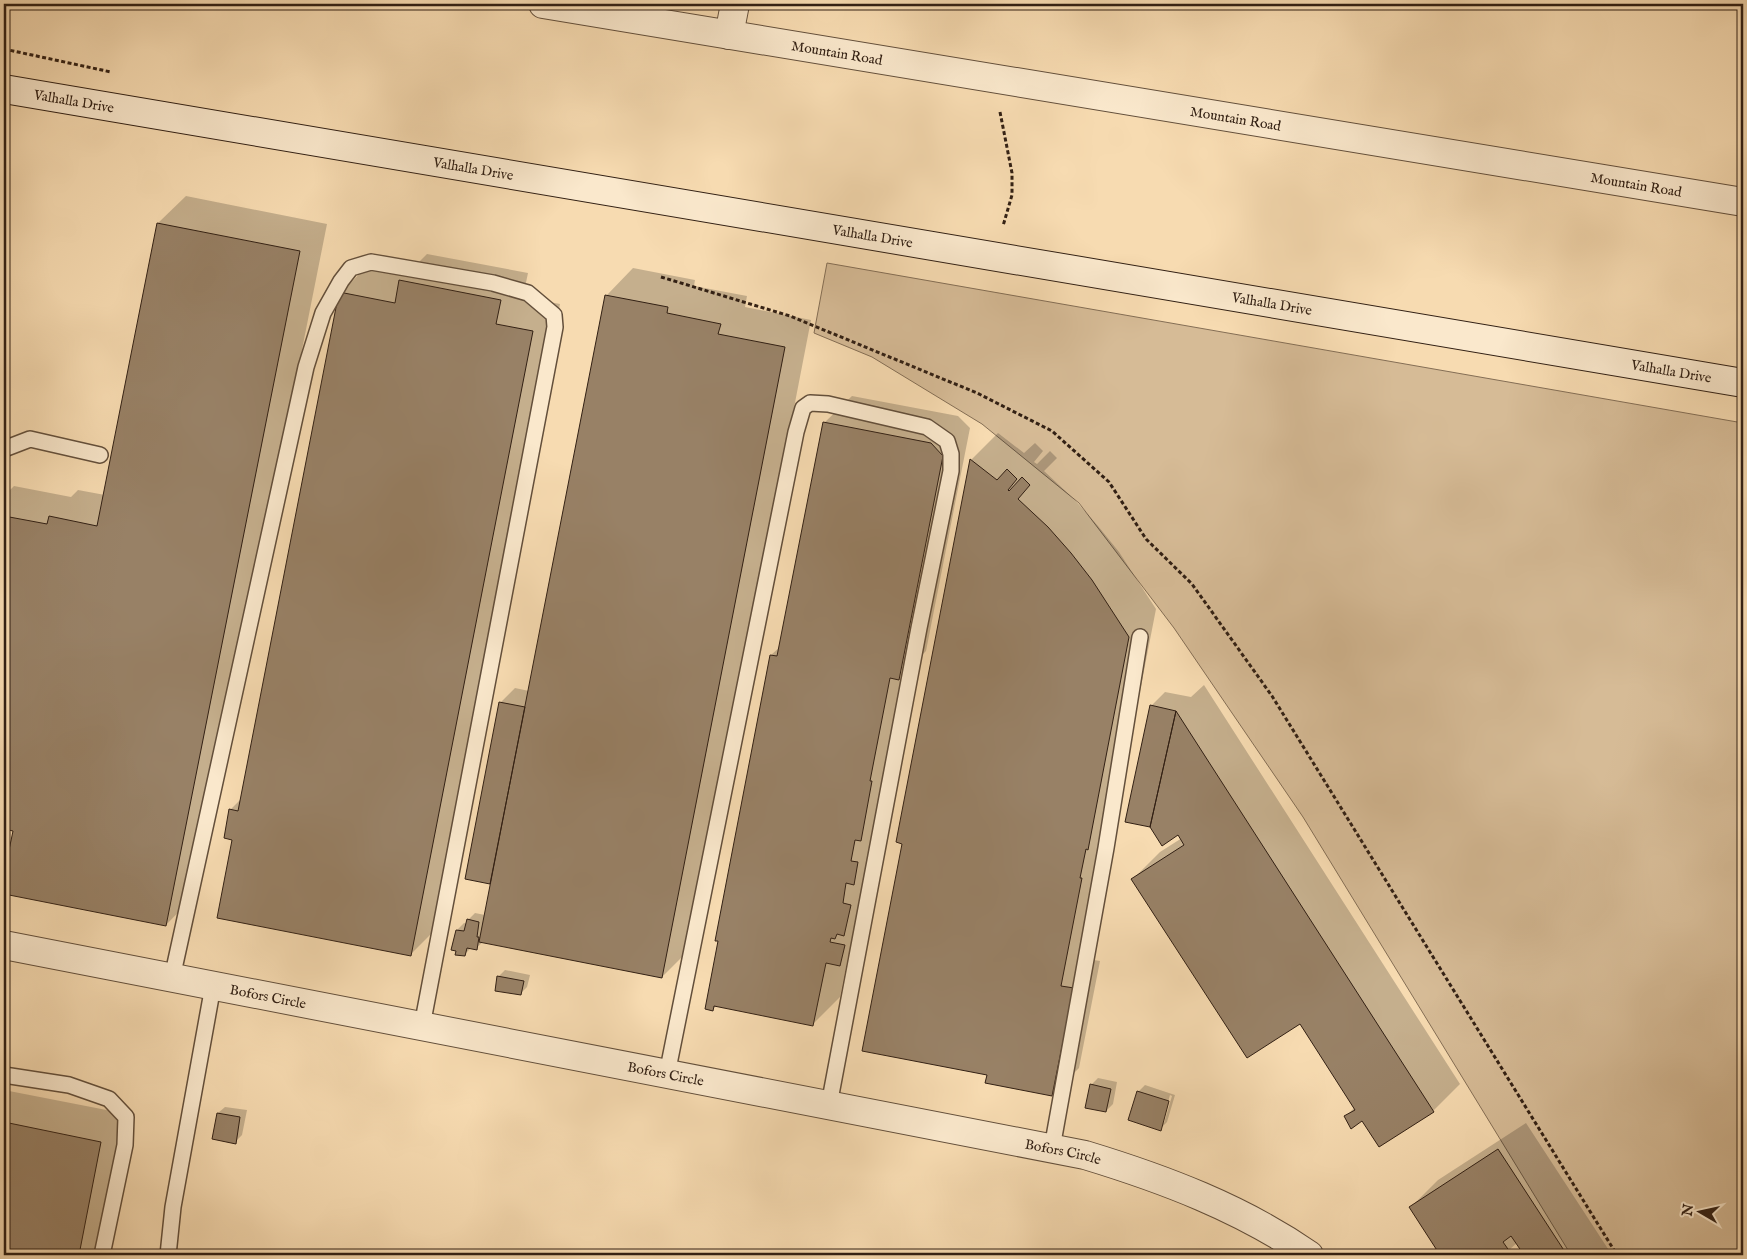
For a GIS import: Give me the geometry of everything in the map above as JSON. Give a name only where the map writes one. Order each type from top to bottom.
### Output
[{"type":"street","name":"Mountain Road","points":[[543,4],[1743,202]]},
{"type":"street","points":[[729,35],[735,4]]},
{"type":"street","name":"Valhalla Drive","points":[[4,89],[1743,383]]},
{"type":"street","name":"Bofors Circle","points":[[4,945],[1085,1155],[1141,1172],[1198,1194],[1240,1214],[1309,1255]]},
{"type":"lane","points":[[172,978],[306,367],[323,313],[341,281],[351,268],[371,262],[493,283],[528,293],[554,315],[555,327],[422,1026]]},
{"type":"lane","points":[[667,1074],[796,432],[803,408],[810,403],[828,404],[927,427],[947,441],[951,454],[951,470],[917,638],[829,1104]]},
{"type":"lane","points":[[4,449],[30,438],[100,455]]},
{"type":"lane","points":[[1052,1148],[1106,848],[1140,637]]},
{"type":"lane","points":[[168,1255],[173,1207],[213,986]]},
{"type":"lane","points":[[4,1075],[69,1084],[109,1099],[126,1117],[125,1145],[102,1255]]},
{"type":"path","points":[[1000,80],[998,104],[1012,173],[1012,195],[1002,227]]},
{"type":"path","points":[[661,277],[790,316],[977,393],[1052,431],[1109,482],[1146,539],[1192,584],[1272,696],[1617,1255]]},
{"type":"shaded area","points":[[827,263],[1743,423],[1743,1255],[1571,1255],[1303,817],[1174,628],[1079,503],[982,424],[872,357],[814,333]]},
{"type":"building","points":[[157,223],[300,251],[166,926],[4,894],[4,874],[13,831],[4,829],[4,516],[47,524],[49,516],[97,526]]},
{"type":"building","points":[[399,280],[501,300],[496,324],[533,331],[411,956],[217,918],[232,840],[224,838],[229,809],[238,811],[339,292],[395,303]]},
{"type":"building","points":[[605,295],[668,307],[667,313],[721,324],[718,334],[785,347],[662,978],[479,942]]},
{"type":"building","points":[[823,422],[931,443],[943,456],[899,680],[890,678],[870,781],[872,781],[861,841],[855,840],[851,861],[858,862],[854,885],[846,883],[843,903],[851,905],[844,936],[837,934],[835,939],[831,938],[830,942],[845,945],[840,966],[826,963],[813,1026],[714,1006],[713,1011],[705,1009],[718,941],[715,941],[770,655],[777,656]]},
{"type":"building","points":[[970,459],[997,480],[1007,469],[1017,479],[1009,491],[1022,477],[1030,485],[1018,499],[1048,527],[1071,553],[1092,580],[1129,637],[1088,850],[1086,849],[1080,878],[1082,878],[1061,986],[1074,988],[1052,1096],[985,1083],[987,1075],[862,1051],[902,844],[896,842]]},
{"type":"building","points":[[499,702],[525,707],[490,884],[465,879]]},
{"type":"building","points":[[1150,705],[1176,711],[1150,827],[1125,822]]},
{"type":"building","points":[[1176,711],[1434,1112],[1379,1147],[1362,1121],[1351,1129],[1344,1116],[1355,1110],[1300,1024],[1247,1058],[1131,879],[1184,845],[1178,835],[1162,846],[1150,827]]},
{"type":"building","points":[[467,919],[479,922],[477,950],[467,948],[465,956],[455,955],[456,951],[451,950],[456,930],[464,931]]},
{"type":"building","points":[[497,976],[524,981],[521,995],[495,991]]},
{"type":"building","points":[[1090,1084],[1111,1089],[1106,1112],[1085,1108]]},
{"type":"building","points":[[1137,1091],[1169,1101],[1161,1131],[1128,1120]]},
{"type":"building","points":[[217,1113],[240,1117],[236,1144],[212,1139]]},
{"type":"building","points":[[4,1122],[101,1142],[79,1255],[4,1255]]},
{"type":"building","points":[[1498,1149],[1567,1255],[1524,1255],[1511,1236],[1503,1242],[1510,1252],[1505,1255],[1440,1255],[1409,1207]]}]
